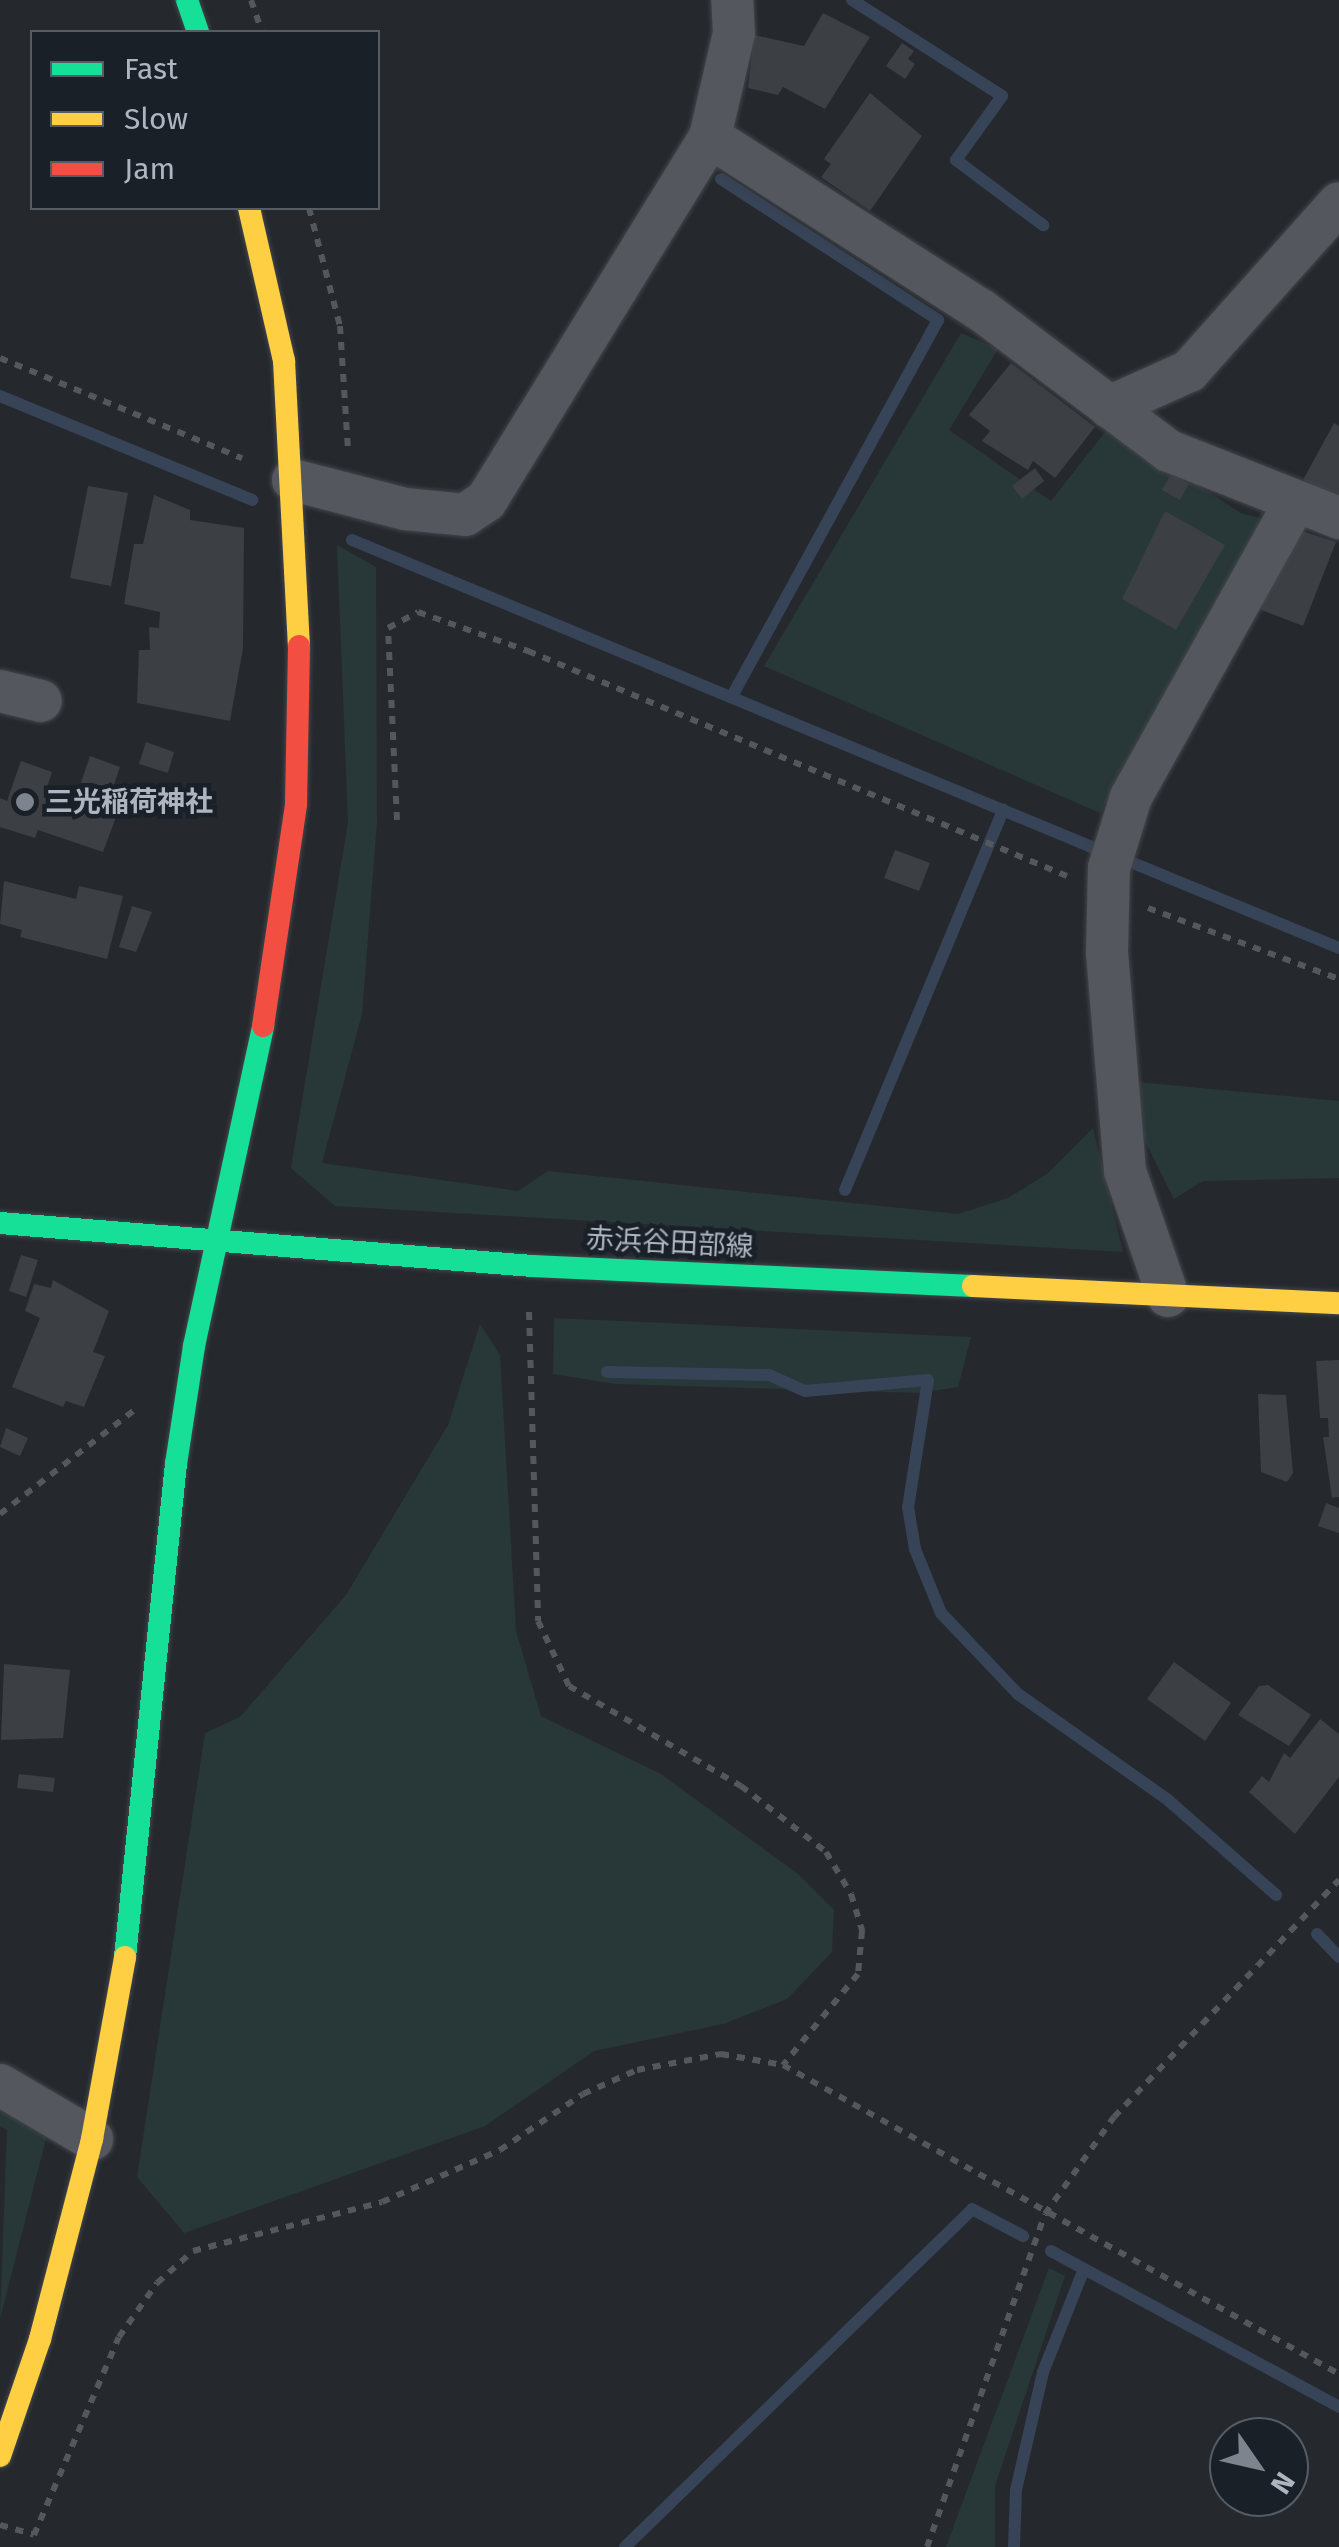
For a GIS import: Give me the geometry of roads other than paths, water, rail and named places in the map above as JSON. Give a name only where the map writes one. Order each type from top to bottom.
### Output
[{"type":"street","points":[[187,0],[197,30]]},
{"type":"street","points":[[294,480],[350,496],[465,515],[486,501],[710,138],[734,33],[732,0]]},
{"type":"street","points":[[710,138],[981,310],[1169,451],[1339,518]]},
{"type":"street","points":[[1108,407],[1189,371],[1339,204]]},
{"type":"street","points":[[0,2456],[40,2339],[92,2139],[127,1949],[183,1418],[270,996],[296,804],[301,688],[294,480],[284,361],[250,210]]},
{"type":"street","points":[[1168,1296],[1125,1171],[1108,893],[1131,797],[1295,502]]},
{"type":"street","points":[[0,691],[41,701]]},
{"type":"street","name":"赤浜谷田部線","points":[[0,1223],[217,1244],[532,1266],[1339,1303]]},
{"type":"street","points":[[0,2085],[92,2139]]},
{"type":"waterway","points":[[852,0],[1002,96],[956,160],[1043,225]]},
{"type":"waterway","points":[[721,179],[938,320],[732,697]]},
{"type":"waterway","points":[[0,396],[252,500]]},
{"type":"waterway","points":[[352,540],[1099,850]]},
{"type":"waterway","points":[[845,1190],[1003,810]]},
{"type":"waterway","points":[[1133,863],[1339,948]]},
{"type":"waterway","points":[[607,1372],[769,1375],[805,1391],[928,1380],[908,1507],[915,1549],[941,1613],[1018,1694],[1168,1800],[1276,1895]]},
{"type":"waterway","points":[[1317,1934],[1339,1957]]},
{"type":"waterway","points":[[625,2547],[972,2209],[1023,2236]]},
{"type":"waterway","points":[[1051,2251],[1339,2407]]},
{"type":"waterway","points":[[1014,2547],[1016,2490],[1043,2372],[1084,2269]]},
{"type":"place","name":"三光稲荷神社","points":[[25,802]]}]
